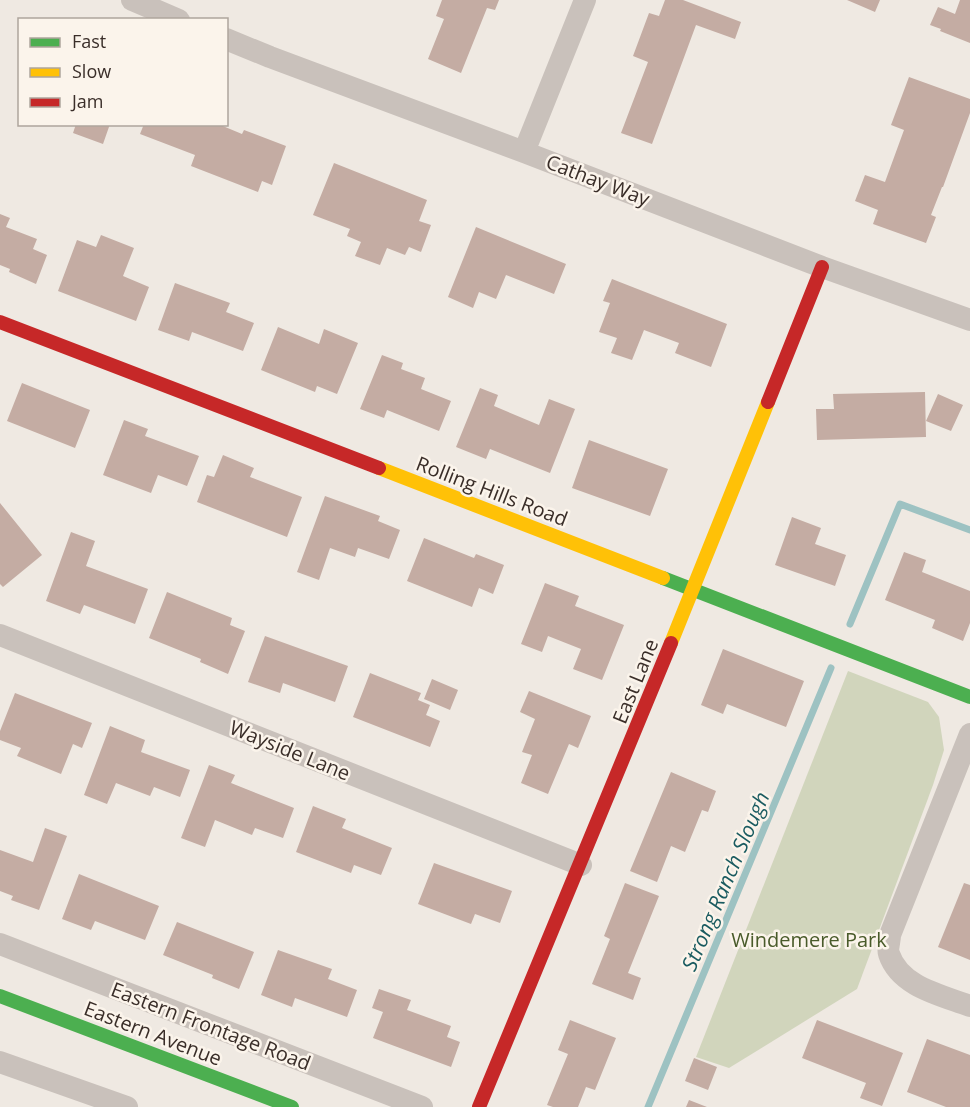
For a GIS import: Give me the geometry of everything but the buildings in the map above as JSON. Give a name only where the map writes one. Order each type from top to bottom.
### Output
[{"type":"street","points":[[132,0],[174,18]]},
{"type":"street","points":[[524,152],[585,0]]},
{"type":"street","name":"Cathay Way","points":[[228,40],[822,267],[970,320]]},
{"type":"street","name":"East Lane","points":[[479,1107],[693,589],[822,267]]},
{"type":"street","name":"Rolling Hills Road","points":[[0,322],[970,697]]},
{"type":"street","name":"Wayside Lane","points":[[0,635],[580,865]]},
{"type":"street","points":[[970,734],[891,935],[888,952],[898,969],[915,985],[970,1006]]},
{"type":"street","name":"Eastern Frontage Road","points":[[0,944],[422,1107]]},
{"type":"street","name":"Eastern Avenue","points":[[0,996],[292,1107]]},
{"type":"street","points":[[0,1062],[127,1107]]},
{"type":"green space","name":"Windemere Park","points":[[848,671],[928,702],[939,717],[944,750],[857,989],[729,1068],[696,1057]]},
{"type":"waterway","name":"Strong Ranch Slough","points":[[850,624],[900,504],[970,530]]},
{"type":"waterway","name":"Strong Ranch Slough","points":[[648,1107],[831,668]]},
{"type":"traffic: fast","points":[[663,578],[970,697]]},
{"type":"traffic: fast","points":[[0,996],[292,1107]]},
{"type":"traffic: slow","points":[[671,643],[768,402]]},
{"type":"traffic: slow","points":[[379,468],[663,578]]},
{"type":"traffic: jam","points":[[768,402],[822,267]]},
{"type":"traffic: jam","points":[[0,322],[379,468]]},
{"type":"traffic: jam","points":[[479,1107],[671,643]]}]
